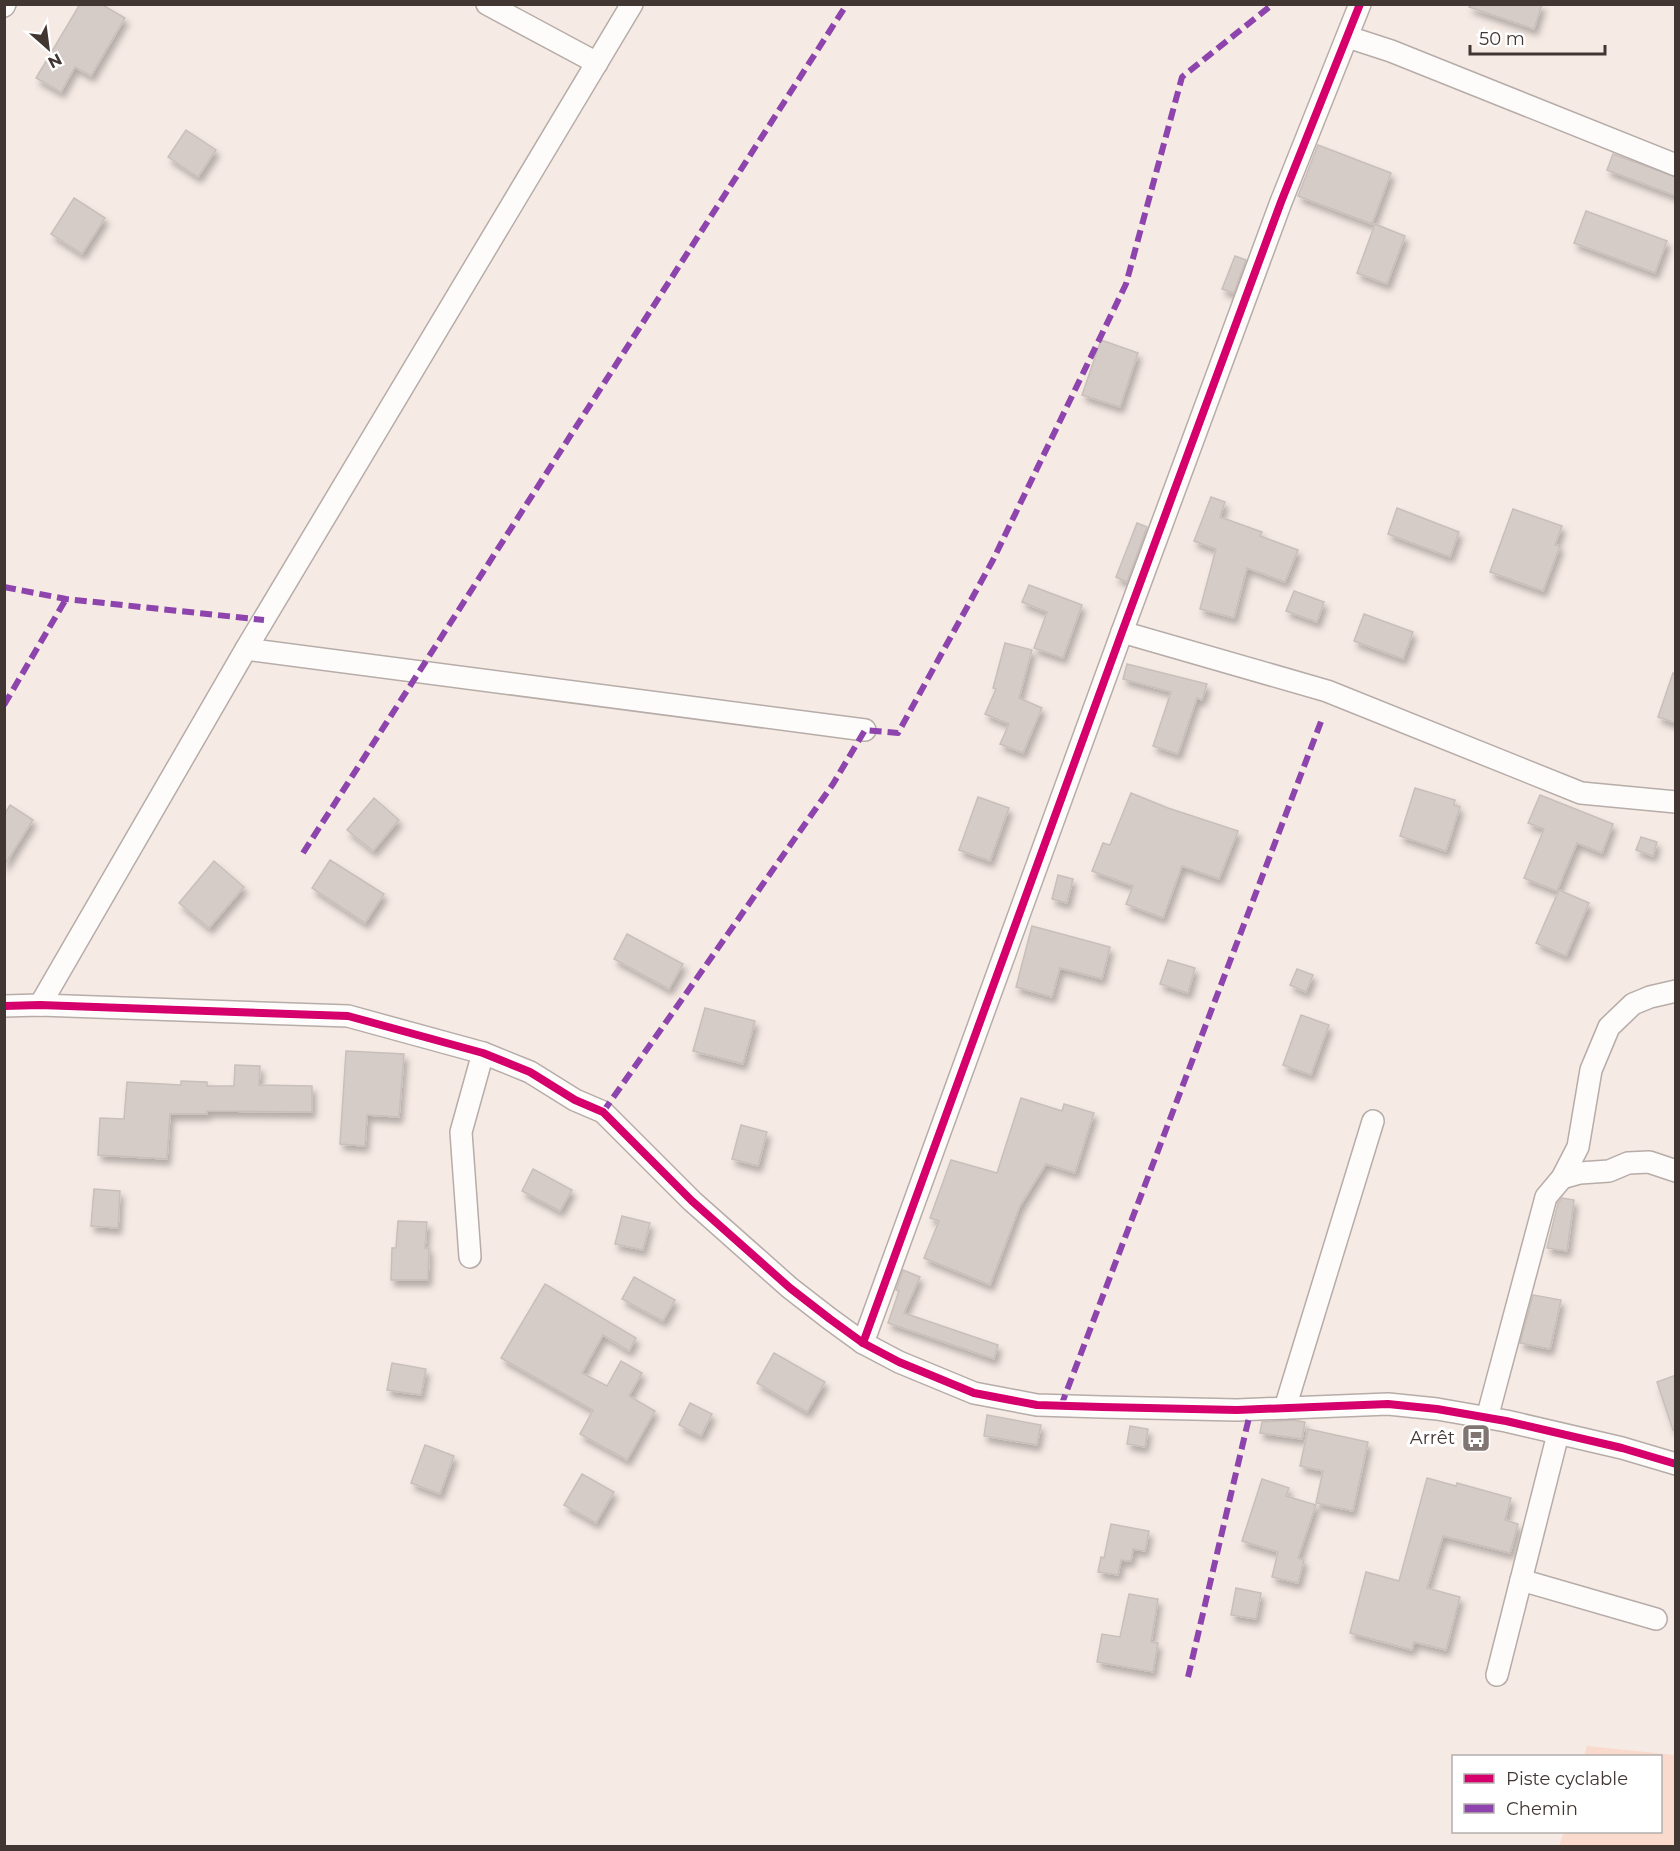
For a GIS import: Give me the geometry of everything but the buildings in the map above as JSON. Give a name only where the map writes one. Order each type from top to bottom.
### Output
[{"type":"street","points":[[487,4],[597,63]]},
{"type":"street","points":[[40,1005],[246,649],[632,4]]},
{"type":"street","points":[[863,1342],[1281,202],[1360,4]]},
{"type":"street","points":[[1348,37],[1392,51],[1676,165]]},
{"type":"street","points":[[1122,632],[1327,692],[1581,793],[1676,802]]},
{"type":"street","points":[[246,649],[865,730]]},
{"type":"street","points":[[1487,1418],[1546,1197],[1562,1178],[1578,1147],[1592,1070],[1609,1027],[1633,1004],[1650,996],[1676,991]]},
{"type":"street","points":[[4,1006],[40,1005],[348,1016],[483,1053],[530,1072],[575,1100],[603,1112],[692,1201],[761,1263],[790,1288],[863,1342],[899,1362],[974,1393],[1037,1405],[1226,1410],[1388,1404],[1437,1408],[1622,1448],[1676,1464]]},
{"type":"street","points":[[470,1257],[461,1132],[483,1053]]},
{"type":"street","points":[[1285,1408],[1373,1121]]},
{"type":"street","points":[[1562,1178],[1580,1173],[1609,1171],[1629,1163],[1649,1162],[1676,1171]]},
{"type":"street","points":[[1497,1675],[1558,1434]]},
{"type":"street","points":[[1521,1580],[1656,1619]]},
{"type":"shaded area","points":[[1587,1746],[1675,1755],[1675,1846],[1559,1846],[1564,1833],[1662,1833],[1662,1755],[1584,1755]]},
{"type":"marked path","points":[[303,853],[847,4]]},
{"type":"marked path","points":[[603,1112],[833,784],[865,730],[898,733],[993,560],[1126,284],[1182,77],[1273,4]]},
{"type":"marked path","points":[[4,587],[66,599],[264,620]]},
{"type":"marked path","points":[[4,705],[66,599]]},
{"type":"marked path","points":[[1061,1406],[1322,719]]},
{"type":"marked path","points":[[1188,1677],[1251,1409]]},
{"type":"cycle path","points":[[863,1343],[1281,202],[1360,4]]},
{"type":"cycle path","points":[[4,1006],[40,1005],[348,1016],[483,1053],[530,1072],[575,1100],[603,1112],[692,1201],[790,1288],[863,1343],[899,1362],[974,1393],[1037,1405],[1102,1407],[1237,1410],[1388,1404],[1437,1409],[1506,1421],[1622,1448],[1676,1464]]},
{"type":"place","name":"Arrêt","points":[[1476,1438]]}]
